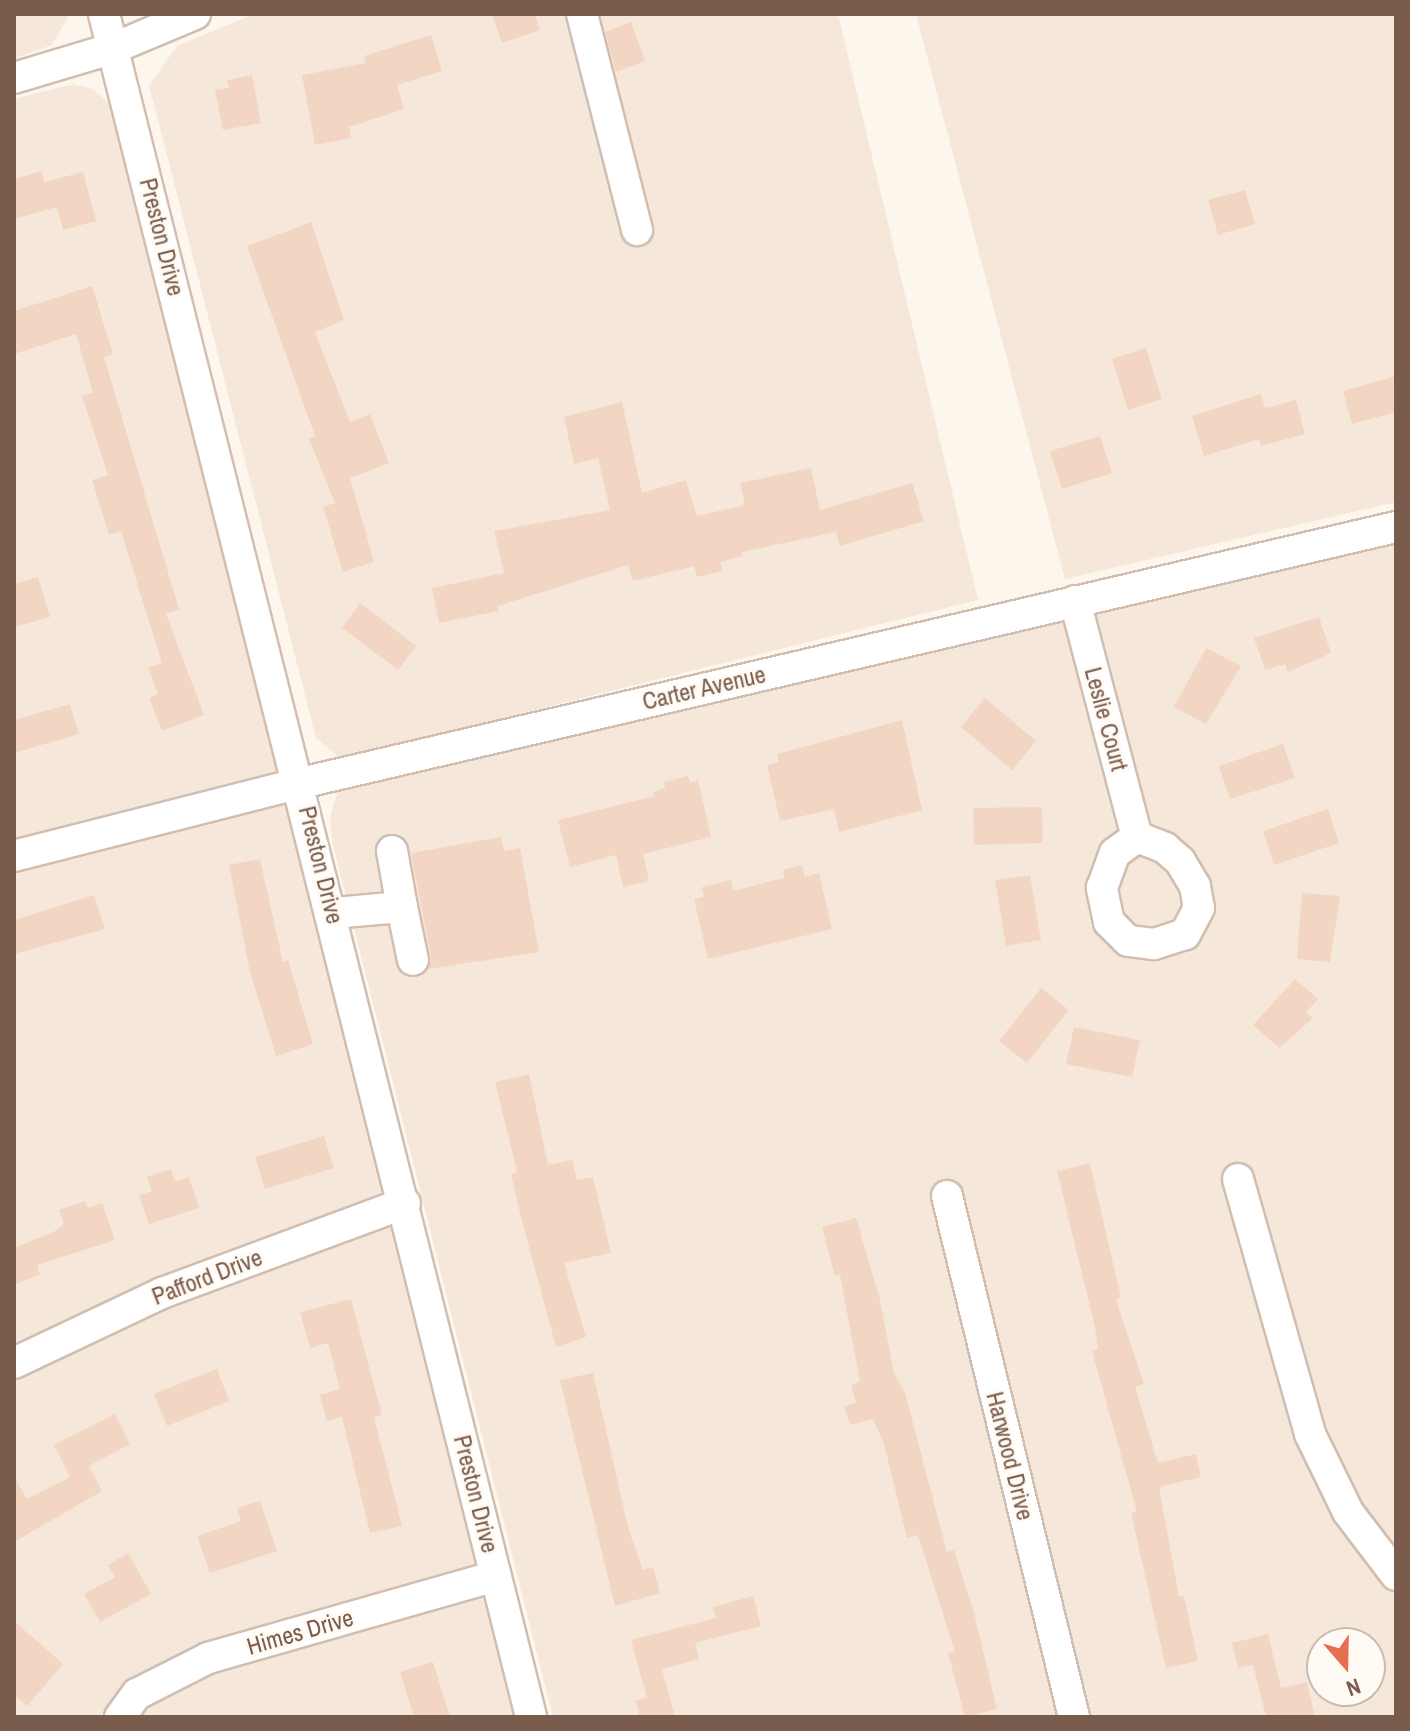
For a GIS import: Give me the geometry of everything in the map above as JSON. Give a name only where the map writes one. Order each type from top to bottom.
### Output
[{"type":"street","name":"Preston Drive","points":[[104,14],[301,783],[531,1717]]},
{"type":"street","points":[[14,78],[114,48],[195,14]]},
{"type":"street","points":[[582,14],[637,230]]},
{"type":"street","name":"Carter Avenue","points":[[14,856],[301,783],[1396,527]]},
{"type":"street","name":"Leslie Court","points":[[1075,601],[1137,837]]},
{"type":"street","points":[[392,851],[413,960]]},
{"type":"street","points":[[333,913],[402,907]]},
{"type":"street","points":[[1238,1179],[1310,1434],[1348,1512],[1396,1575]]},
{"type":"street","name":"Harwood Drive","points":[[947,1196],[1074,1717]]},
{"type":"street","name":"Pafford Drive","points":[[14,1363],[162,1293],[405,1203]]},
{"type":"street","name":"Himes Drive","points":[[120,1717],[137,1694],[208,1658],[496,1576]]},
{"type":"shaded area","points":[[14,14],[70,14],[52,45],[14,59]]},
{"type":"shaded area","points":[[254,14],[838,14],[978,600],[340,758],[316,738],[149,85],[177,46]]},
{"type":"shaded area","points":[[916,14],[1396,14],[1396,502],[1065,579]]},
{"type":"shaded area","points":[[73,84],[93,89],[110,104],[514,1717],[14,1717],[14,99]]},
{"type":"shaded area","points":[[1396,537],[1396,1717],[553,1717],[332,841],[330,817],[338,791],[371,776]]},
{"type":"building","points":[[492,14],[535,14],[540,30],[502,43]]},
{"type":"building","points":[[631,22],[645,61],[616,72],[605,32]]},
{"type":"building","points":[[431,35],[442,71],[397,85],[404,109],[349,127],[351,138],[315,145],[302,75],[366,63],[364,56]]},
{"type":"building","points":[[252,75],[261,123],[223,130],[215,90],[229,88],[227,80]]},
{"type":"building","points":[[42,171],[44,182],[83,172],[96,221],[63,230],[57,207],[14,219],[14,179]]},
{"type":"building","points":[[1245,190],[1255,224],[1218,235],[1208,200]]},
{"type":"building","points":[[311,222],[344,320],[315,332],[350,422],[370,414],[389,463],[350,478],[374,562],[343,572],[323,507],[335,503],[309,439],[315,436],[247,246]]},
{"type":"building","points":[[92,286],[113,354],[104,357],[179,609],[166,614],[204,715],[162,731],[149,698],[158,694],[148,668],[162,663],[121,531],[109,535],[92,480],[108,475],[82,396],[93,393],[76,334],[14,354],[14,311]]},
{"type":"building","points":[[1146,348],[1162,399],[1128,410],[1112,359]]},
{"type":"building","points":[[1396,376],[1396,412],[1352,424],[1343,391]]},
{"type":"building","points":[[1261,394],[1265,408],[1296,400],[1305,434],[1261,446],[1259,439],[1204,456],[1192,416]]},
{"type":"building","points":[[622,402],[642,493],[686,480],[697,516],[745,505],[740,483],[811,468],[820,510],[912,483],[924,521],[840,546],[836,532],[742,552],[743,556],[720,562],[723,571],[697,577],[694,566],[633,581],[628,565],[498,606],[499,611],[439,623],[432,588],[504,573],[494,531],[610,510],[598,458],[574,464],[564,417]]},
{"type":"building","points":[[1100,436],[1112,473],[1062,489],[1050,451]]},
{"type":"building","points":[[38,577],[50,617],[14,627],[14,584]]},
{"type":"building","points":[[360,603],[416,646],[398,670],[342,628]]},
{"type":"building","points":[[1319,617],[1331,653],[1288,672],[1285,664],[1265,670],[1254,638]]},
{"type":"building","points":[[1206,648],[1241,666],[1206,724],[1174,707]]},
{"type":"building","points":[[985,698],[1036,741],[1012,770],[961,727]]},
{"type":"building","points":[[70,704],[79,734],[14,753],[14,720]]},
{"type":"building","points":[[902,720],[922,810],[839,832],[834,809],[780,821],[767,765],[779,762],[777,754]]},
{"type":"building","points":[[1283,744],[1295,778],[1230,799],[1219,766]]},
{"type":"building","points":[[688,776],[690,783],[698,780],[711,837],[643,854],[649,881],[623,887],[616,855],[570,867],[558,820],[654,796],[653,792],[665,788],[664,782]]},
{"type":"building","points":[[1042,807],[1043,843],[974,845],[973,808]]},
{"type":"building","points":[[1328,809],[1339,843],[1274,865],[1263,831]]},
{"type":"building","points":[[501,837],[504,851],[520,848],[539,952],[428,969],[431,956],[411,853]]},
{"type":"building","points":[[260,859],[283,962],[288,960],[313,1044],[276,1056],[250,972],[229,865]]},
{"type":"building","points":[[802,865],[805,877],[819,873],[832,929],[708,959],[694,899],[704,897],[702,887],[731,880],[733,891],[784,878],[783,870]]},
{"type":"building","points":[[1030,875],[1041,940],[1006,946],[995,880]]},
{"type":"building","points":[[1302,893],[1340,896],[1330,962],[1297,959]]},
{"type":"building","points":[[94,895],[105,929],[14,954],[14,920]]},
{"type":"building","points":[[1295,979],[1318,999],[1306,1012],[1313,1018],[1279,1048],[1253,1025]]},
{"type":"building","points":[[1041,988],[1069,1010],[1027,1063],[999,1041]]},
{"type":"building","points":[[1074,1027],[1140,1040],[1132,1077],[1066,1064]]},
{"type":"building","points":[[529,1074],[548,1165],[572,1160],[577,1180],[593,1177],[611,1253],[564,1263],[586,1337],[556,1347],[511,1174],[517,1172],[495,1082]]},
{"type":"building","points":[[324,1136],[334,1168],[265,1189],[255,1157]]},
{"type":"building","points":[[1090,1163],[1121,1298],[1116,1300],[1144,1384],[1135,1387],[1158,1463],[1196,1454],[1201,1477],[1159,1487],[1179,1597],[1184,1596],[1198,1661],[1166,1668],[1131,1513],[1137,1512],[1092,1351],[1098,1349],[1095,1327],[1057,1171]]},
{"type":"building","points":[[171,1169],[175,1182],[189,1177],[199,1208],[149,1224],[139,1195],[152,1191],[147,1177]]},
{"type":"building","points":[[85,1201],[88,1208],[102,1203],[115,1240],[37,1265],[40,1274],[14,1285],[14,1248],[55,1231],[64,1224],[59,1210]]},
{"type":"building","points":[[856,1218],[880,1300],[894,1373],[905,1393],[947,1552],[954,1550],[974,1613],[997,1709],[965,1717],[948,1653],[955,1652],[918,1535],[907,1538],[884,1444],[873,1419],[850,1425],[844,1406],[856,1403],[851,1385],[860,1382],[840,1275],[835,1276],[822,1227]]},
{"type":"building","points":[[351,1299],[382,1415],[374,1417],[402,1526],[370,1533],[342,1417],[327,1421],[320,1395],[340,1389],[328,1343],[310,1348],[300,1312]]},
{"type":"building","points":[[217,1369],[229,1401],[167,1426],[154,1394]]},
{"type":"building","points":[[593,1373],[629,1531],[643,1570],[653,1567],[660,1593],[615,1606],[560,1380]]},
{"type":"building","points":[[115,1414],[130,1444],[89,1466],[102,1491],[14,1542],[14,1476],[27,1499],[70,1477],[54,1445]]},
{"type":"building","points":[[260,1501],[277,1551],[210,1573],[197,1536],[241,1521],[237,1508]]},
{"type":"building","points":[[128,1553],[151,1594],[100,1622],[84,1594],[115,1577],[108,1565]]},
{"type":"building","points":[[753,1596],[761,1626],[695,1643],[699,1659],[662,1669],[675,1717],[640,1717],[635,1700],[647,1698],[631,1640],[716,1618],[713,1607]]},
{"type":"building","points":[[14,1621],[63,1664],[27,1706],[14,1695]]},
{"type":"building","points":[[1268,1634],[1281,1688],[1306,1682],[1306,1707],[1313,1707],[1315,1717],[1266,1717],[1253,1665],[1238,1668],[1232,1643]]},
{"type":"building","points":[[433,1662],[450,1717],[414,1717],[400,1672]]}]
